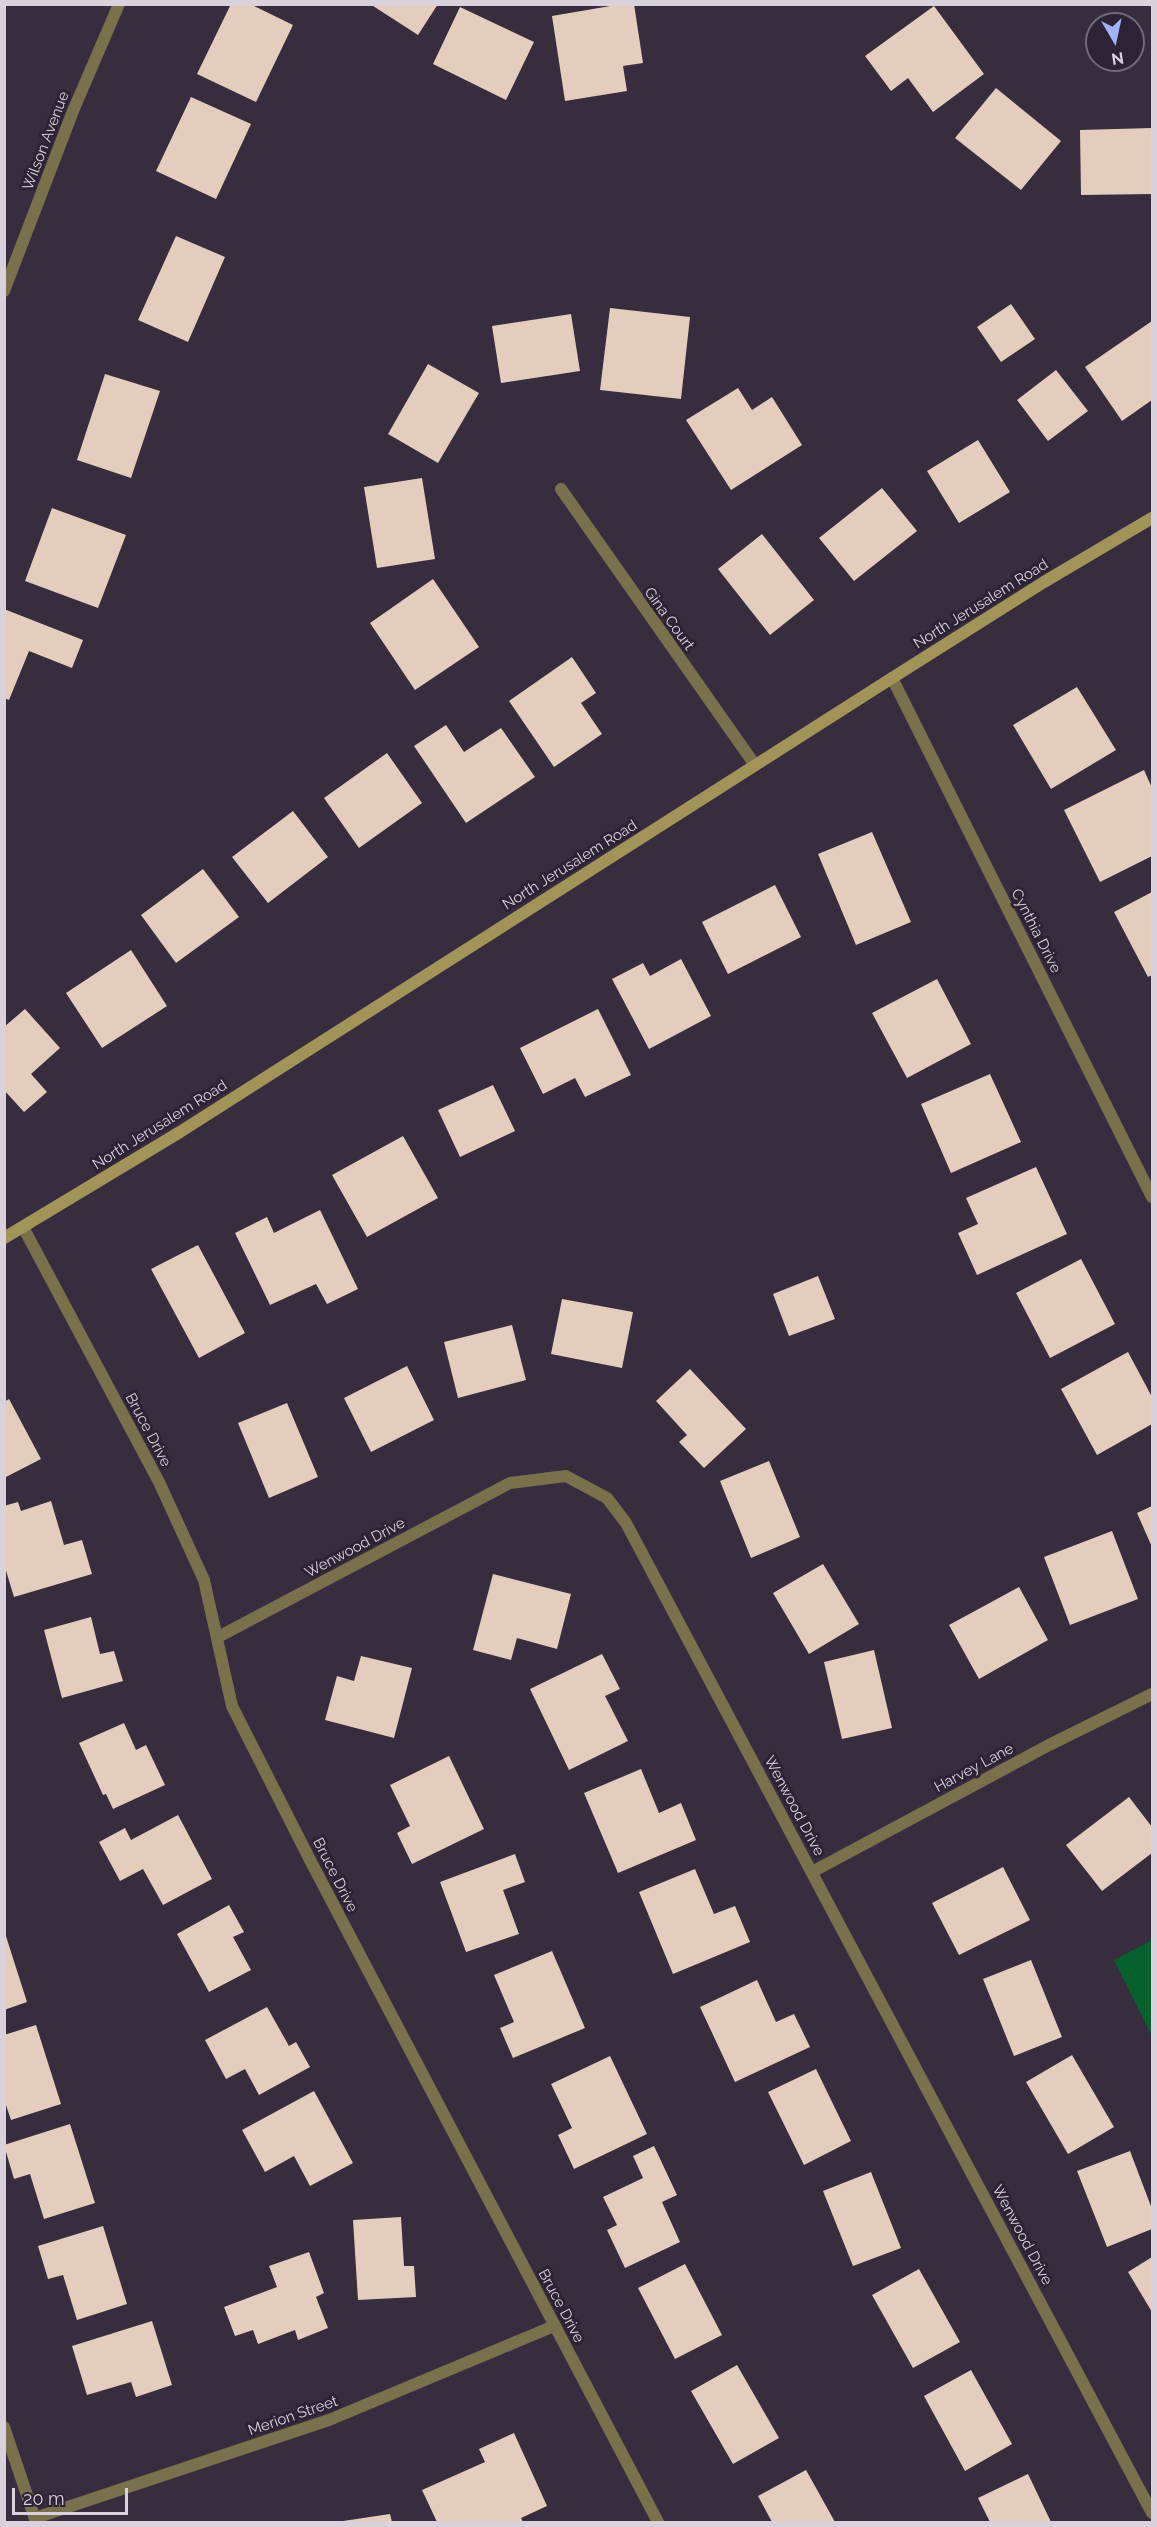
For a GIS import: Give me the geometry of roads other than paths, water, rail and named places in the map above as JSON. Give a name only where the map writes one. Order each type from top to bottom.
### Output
[{"type":"main road","name":"North Jerusalem Road","points":[[4,1238],[180,1132],[892,678],[1044,582],[1152,518]]},
{"type":"street","name":"Wilson Avenue","points":[[4,291],[73,111],[119,4]]},
{"type":"street","name":"Gina Court","points":[[561,489],[755,765]]},
{"type":"street","name":"Cynthia Drive","points":[[892,678],[1152,1197]]},
{"type":"street","name":"Bruce Drive","points":[[23,1227],[159,1482],[204,1580],[232,1706],[658,2523]]},
{"type":"street","name":"Wenwood Drive","points":[[218,1637],[510,1483],[566,1476],[607,1498],[626,1523],[1152,2513]]},
{"type":"street","name":"Harvey Lane","points":[[812,1872],[1048,1745],[1152,1694]]},
{"type":"street","name":"Merion Street","points":[[36,2520],[329,2420],[554,2326]]},
{"type":"street","points":[[4,2427],[36,2520]]}]
